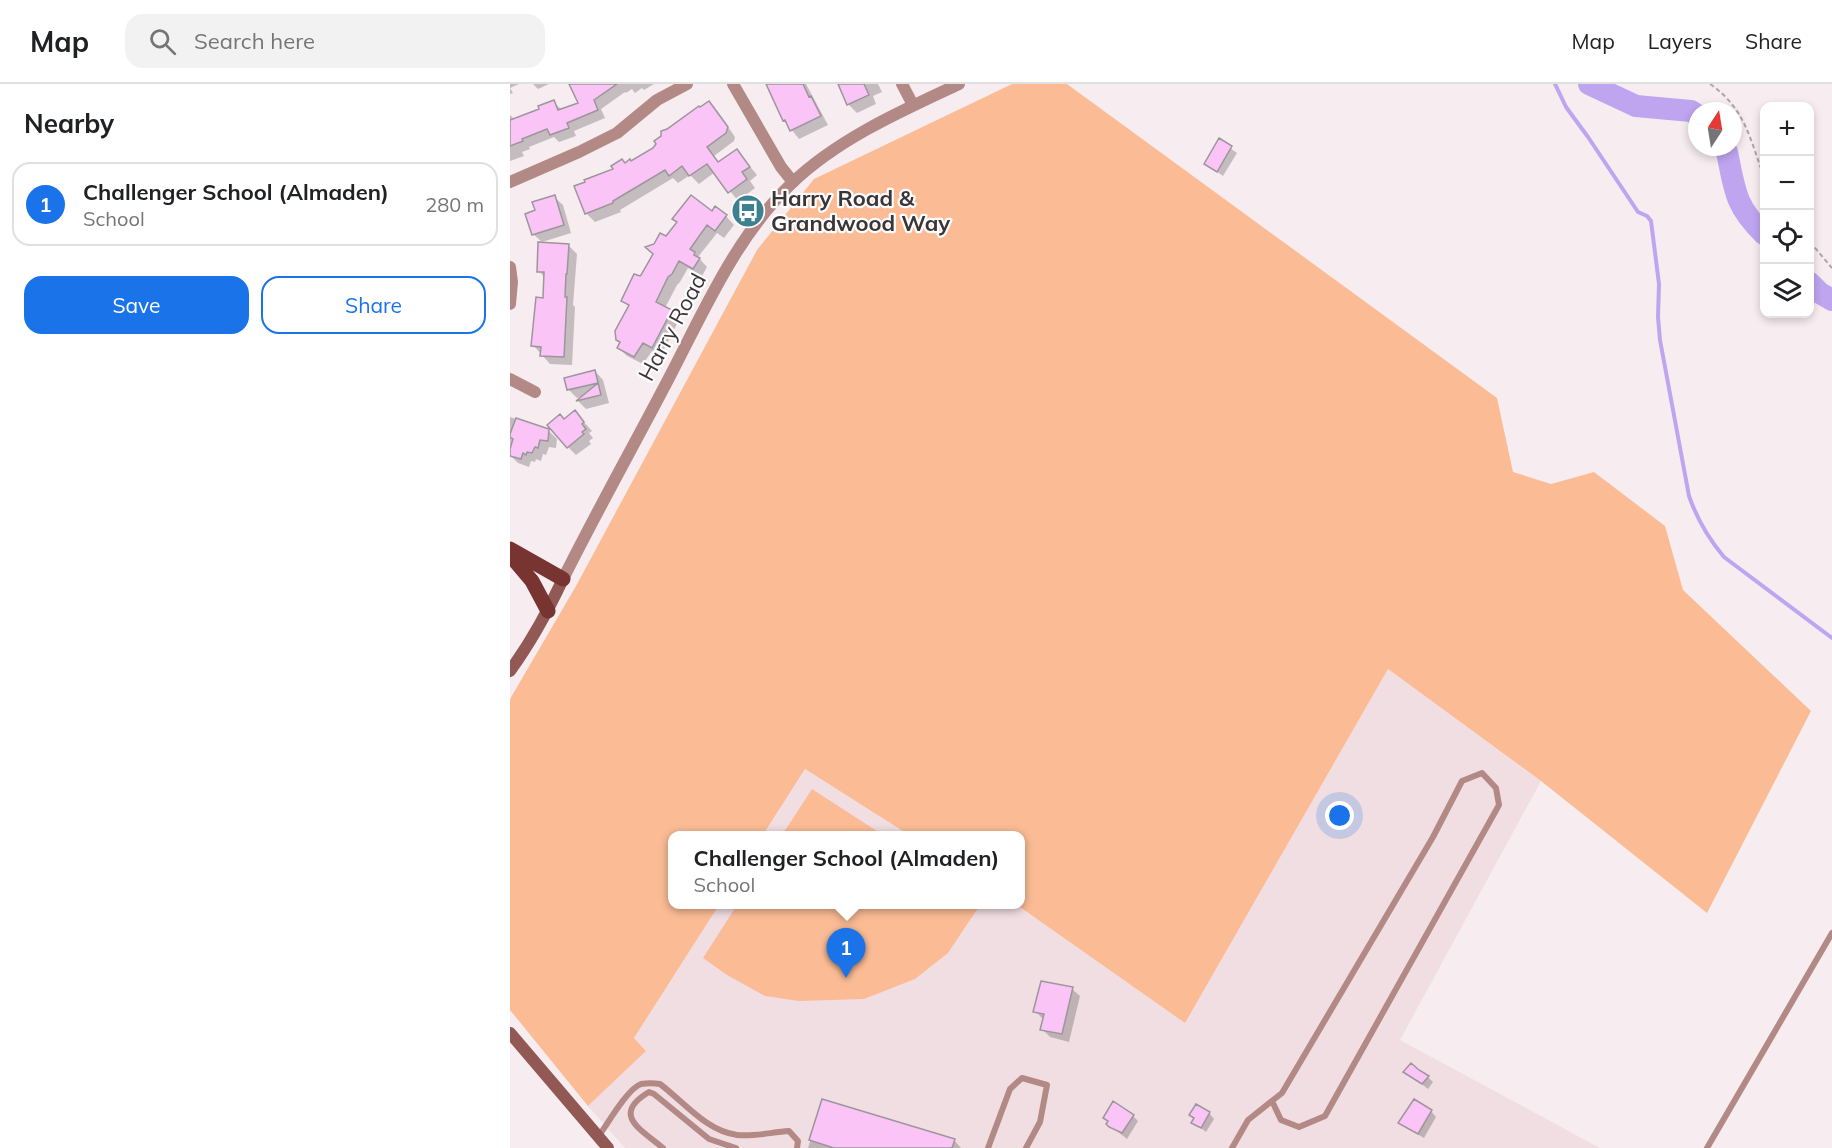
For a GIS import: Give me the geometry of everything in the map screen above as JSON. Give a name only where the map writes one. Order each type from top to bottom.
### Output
[{"type":"main road","points":[[510,549],[563,579]]},
{"type":"main road","points":[[510,555],[532,581],[548,611]]},
{"type":"main road","name":"Harry Road","points":[[510,671],[528,646],[563,579]]},
{"type":"main road","points":[[510,1033],[608,1148]]},
{"type":"street","points":[[510,182],[617,133],[657,100],[687,84]]},
{"type":"street","points":[[733,84],[781,166],[793,182]]},
{"type":"street","points":[[902,84],[913,105]]},
{"type":"street","name":"Harry Road","points":[[563,579],[742,242],[767,208],[793,182],[833,150],[913,105],[959,84]]},
{"type":"street","points":[[510,267],[512,282],[510,304]]},
{"type":"street","points":[[510,380],[535,392]]},
{"type":"lane","points":[[1232,1148],[1248,1120],[1282,1093],[1433,837],[1462,781],[1482,773],[1496,788],[1499,805],[1325,1116],[1299,1127],[1281,1120],[1272,1101]]},
{"type":"lane","points":[[1707,1148],[1832,933]]},
{"type":"lane","points":[[988,1148],[1010,1089],[1022,1078],[1047,1085],[1040,1122],[1026,1148]]},
{"type":"lane","points":[[598,1138],[633,1090],[639,1085],[654,1083],[660,1084],[719,1130],[738,1135],[789,1131],[798,1141],[797,1148]]},
{"type":"lane","points":[[663,1148],[631,1121],[632,1107],[640,1097],[649,1092],[709,1139],[736,1148]]},
{"type":"path","points":[[1710,84],[1724,94],[1742,117],[1760,165]]},
{"type":"path","points":[[1814,248],[1832,268]]},
{"type":"shaded area","points":[[1012,84],[1067,84],[1497,398],[1513,472],[1551,484],[1594,472],[1665,526],[1683,590],[1811,711],[1707,913],[1541,781],[1388,669],[1185,1023],[1023,909],[1025,909],[1025,831],[903,831],[805,769],[766,831],[668,831],[668,909],[716,909],[634,1038],[646,1051],[588,1106],[510,1010],[510,699],[576,586],[757,250],[814,179]]},
{"type":"shaded area","points":[[1388,669],[1541,781],[1400,1040],[1600,1148],[625,1148],[588,1106],[646,1051],[634,1038],[716,909],[1023,909],[1185,1022]]},
{"type":"shaded area","points":[[805,769],[903,831],[766,831]]},
{"type":"shaded area","points":[[812,789],[877,831],[785,831]]},
{"type":"shaded area","points":[[734,909],[977,909],[948,953],[915,979],[864,999],[799,1001],[765,996],[727,975],[703,958]]},
{"type":"building","points":[[569,84],[617,84],[594,100],[598,110],[567,123],[569,128],[550,135],[547,129],[510,146],[510,120],[539,109],[538,106],[554,100],[558,110],[578,103]]},
{"type":"building","points":[[766,84],[803,84],[821,116],[790,131]]},
{"type":"building","points":[[838,84],[864,84],[869,95],[847,105]]},
{"type":"building","points":[[709,101],[728,127],[726,133],[707,147],[718,162],[737,149],[750,167],[742,172],[747,179],[728,193],[707,164],[689,176],[682,166],[669,176],[665,170],[613,203],[585,214],[574,186],[613,169],[611,166],[622,159],[625,163],[630,159],[631,161],[653,148],[656,144],[654,141],[661,136],[661,131]]},
{"type":"building","points":[[1219,138],[1232,146],[1217,172],[1204,164]]},
{"type":"building","points":[[555,195],[564,225],[532,235],[525,214],[535,210],[532,202]]},
{"type":"building","points":[[691,195],[712,211],[715,206],[727,215],[715,231],[707,225],[690,249],[700,258],[693,269],[679,261],[668,277],[656,302],[672,310],[652,348],[643,343],[634,357],[617,348],[620,342],[616,340],[615,331],[629,305],[621,301],[634,274],[641,275],[653,254],[645,247],[654,244],[660,233],[666,236],[677,222],[672,219]]},
{"type":"building","points":[[538,242],[569,244],[564,357],[540,356],[541,347],[531,346],[536,297],[543,298],[544,272],[537,272]]},
{"type":"building","points":[[595,370],[601,395],[576,401],[598,383],[567,390],[564,378]]},
{"type":"building","points":[[575,410],[586,429],[582,432],[584,434],[567,448],[547,425],[560,414],[564,419]]},
{"type":"building","points":[[516,418],[549,429],[548,441],[540,440],[538,448],[535,447],[532,453],[527,452],[526,455],[523,453],[521,459],[510,456],[513,439],[510,434]]},
{"type":"building","points":[[1041,981],[1073,987],[1062,1034],[1040,1030],[1044,1014],[1033,1012]]},
{"type":"building","points":[[1411,1063],[1429,1076],[1422,1084],[1403,1072]]},
{"type":"building","points":[[822,1099],[955,1139],[952,1148],[834,1148],[809,1140]]},
{"type":"building","points":[[1414,1099],[1432,1110],[1418,1134],[1398,1123]]},
{"type":"building","points":[[1113,1101],[1134,1115],[1122,1133],[1109,1127],[1106,1124],[1108,1121],[1103,1118]]},
{"type":"building","points":[[1196,1104],[1210,1112],[1201,1128],[1191,1123],[1194,1118],[1189,1115]]},
{"type":"waterway","points":[[1555,84],[1566,107],[1638,212],[1647,216],[1651,221],[1659,284],[1660,340],[1689,496],[1699,520],[1724,557],[1832,638]]},
{"type":"waterway","points":[[1589,84],[1636,106],[1688,111]]},
{"type":"waterway","points":[[1728,156],[1738,197],[1747,215],[1760,230]]},
{"type":"waterway","points":[[1814,287],[1832,300]]},
{"type":"place","name":"Harry Road & Grandwood Way","points":[[748,211]]},
{"type":"place","name":"Challenger School (Almaden)","points":[[846,978]]}]
